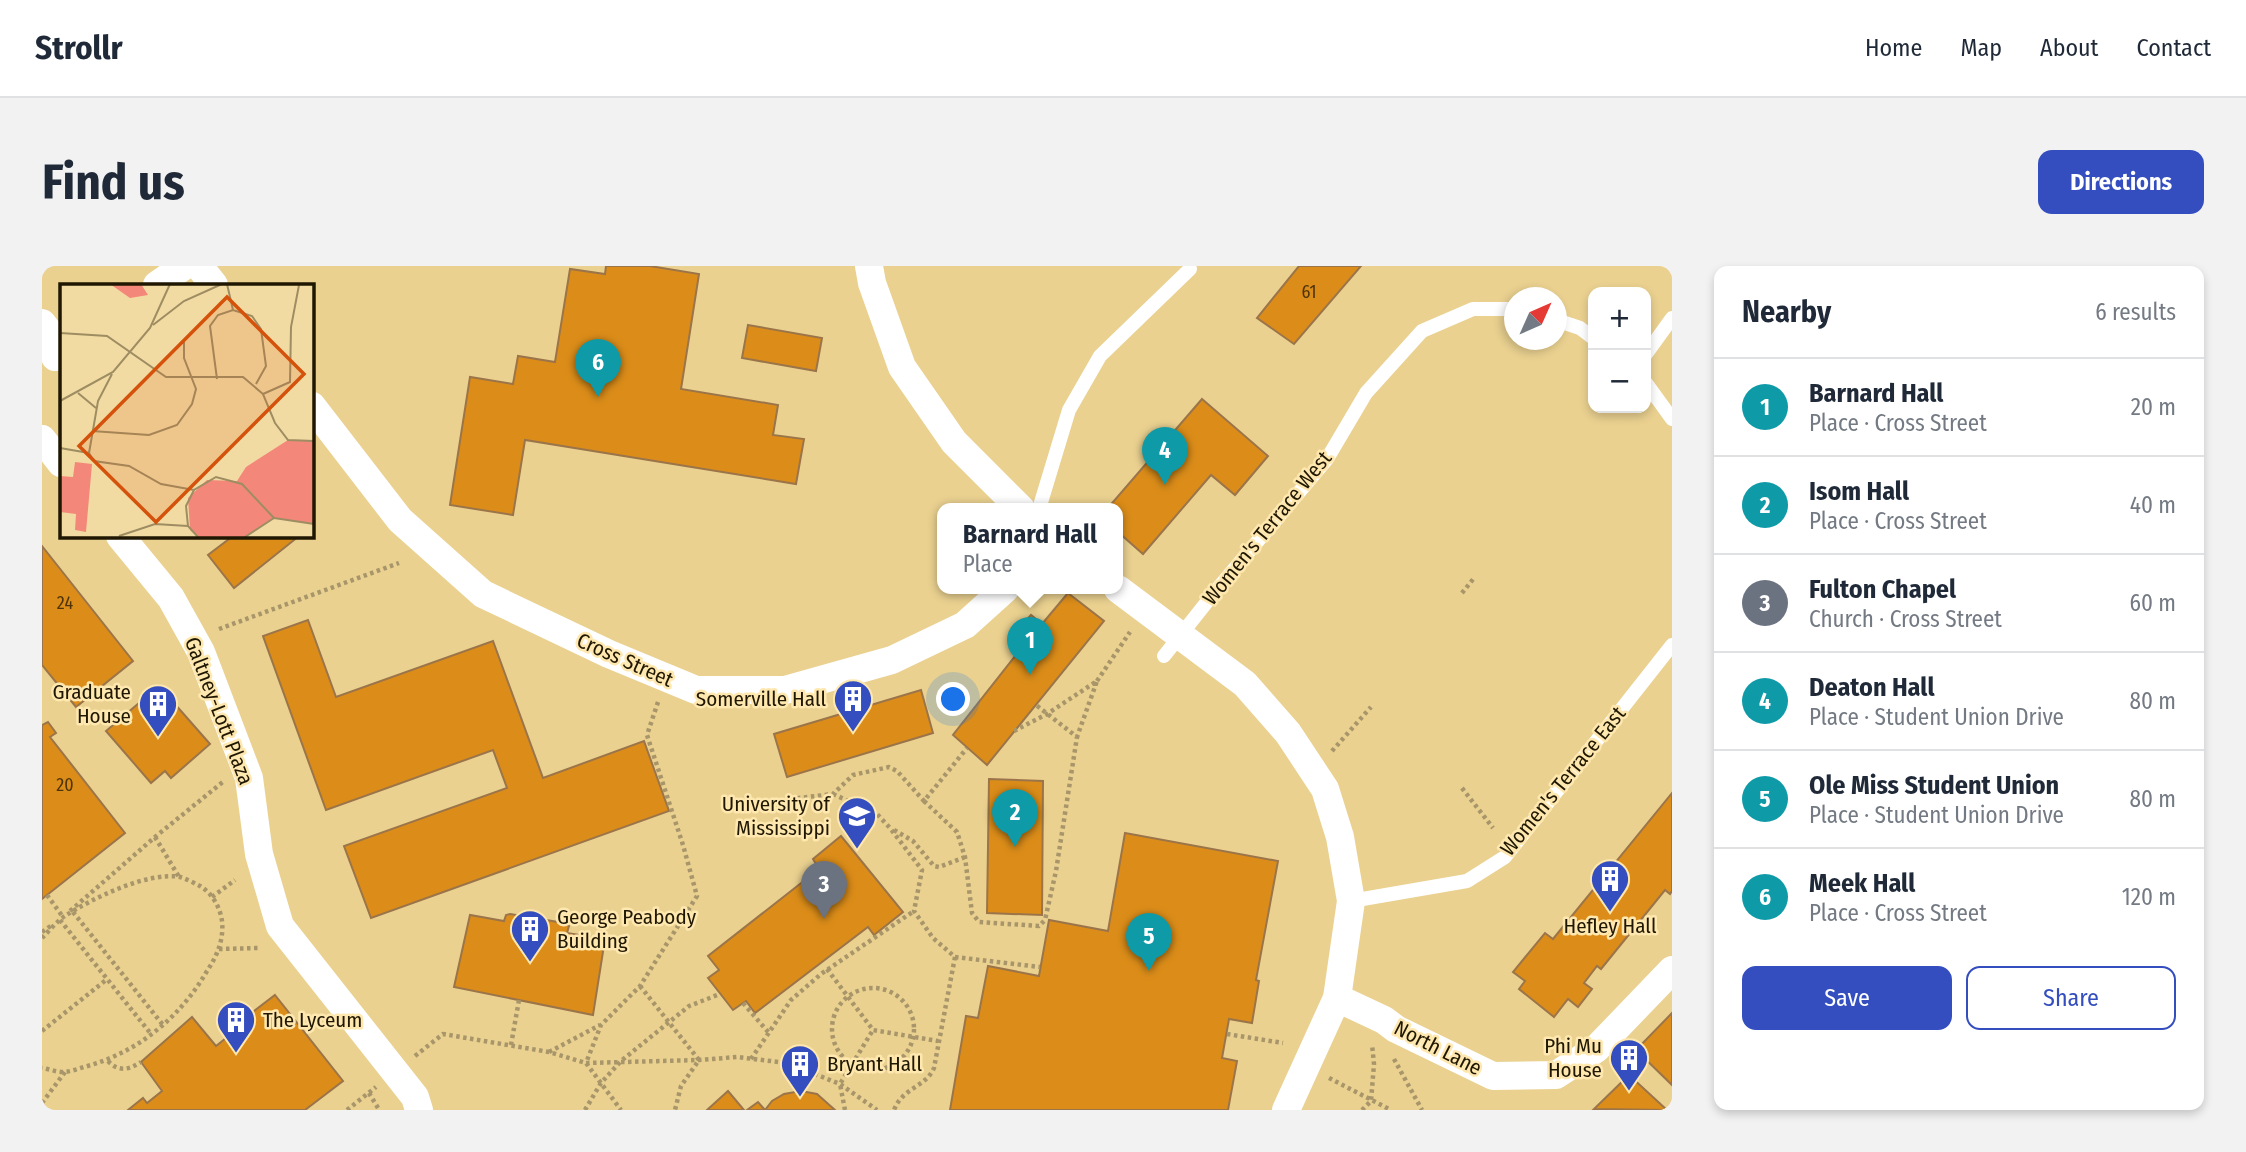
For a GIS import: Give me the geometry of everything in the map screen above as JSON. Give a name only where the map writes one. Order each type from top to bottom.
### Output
[{"type":"street","points":[[158,284],[184,266]]},
{"type":"street","points":[[199,266],[213,284]]},
{"type":"street","points":[[869,266],[872,284],[902,367],[954,442],[1015,503]]},
{"type":"street","points":[[42,323],[48,331],[53,362]]},
{"type":"street","name":"Cross Street","points":[[313,407],[400,520],[483,594],[609,654],[696,690],[785,690],[892,660],[965,625],[1001,594]]},
{"type":"street","points":[[42,439],[60,462]]},
{"type":"street","name":"Galtney-Lott Plaza","points":[[121,537],[171,598],[201,652],[249,778],[259,854],[280,926],[415,1097],[419,1110]]},
{"type":"street","points":[[1123,594],[1172,645],[1245,684],[1288,733],[1325,789],[1340,837],[1351,901],[1337,998],[1286,1110]]},
{"type":"street","name":"North Lane","points":[[1337,998],[1493,1076],[1556,1075],[1596,1049],[1672,970]]},
{"type":"lane","points":[[1041,503],[1069,410],[1100,356],[1189,269]]},
{"type":"lane","name":"Women's Terrace West","points":[[1172,645],[1327,459],[1366,393],[1422,331],[1473,309],[1504,309]]},
{"type":"lane","points":[[1649,350],[1672,318]]},
{"type":"lane","points":[[1567,324],[1588,334]]},
{"type":"lane","points":[[1651,390],[1672,419]]},
{"type":"lane","name":"Women's Terrace East","points":[[1351,901],[1467,881],[1505,857],[1672,645]]},
{"type":"path","points":[[218,630],[399,563]]},
{"type":"path","points":[[1462,593],[1474,578]]},
{"type":"path","points":[[833,794],[853,775],[889,767],[897,771],[957,832],[965,857],[972,913],[979,922],[1039,926],[1045,920],[1056,871],[1077,737],[1097,681],[1130,632]]},
{"type":"path","points":[[1014,732],[1097,681]]},
{"type":"path","points":[[549,1052],[601,1025],[640,986],[697,897],[647,736],[660,695]]},
{"type":"path","points":[[1036,705],[1077,737]]},
{"type":"path","points":[[1329,755],[1371,707]]},
{"type":"path","points":[[924,801],[967,748]]},
{"type":"path","points":[[42,938],[155,837],[243,765]]},
{"type":"path","points":[[1462,788],[1493,828]]},
{"type":"path","points":[[751,1059],[790,1000],[827,969],[914,911],[922,870],[877,814],[833,794],[790,799]]},
{"type":"path","points":[[890,828],[913,841],[934,866],[939,867],[965,857]]},
{"type":"path","points":[[155,837],[179,877]]},
{"type":"path","points":[[42,932],[118,887],[141,881],[179,877],[204,888],[220,910],[222,923],[219,949],[199,985],[179,1012],[163,1025],[108,1061],[65,1072],[42,1068]]},
{"type":"path","points":[[212,897],[234,880]]},
{"type":"path","points":[[47,895],[106,980],[151,1034]]},
{"type":"path","points":[[914,911],[933,938],[955,957],[1041,967]]},
{"type":"path","points":[[73,912],[163,1025]]},
{"type":"path","points":[[219,949],[259,948]]},
{"type":"path","points":[[894,1110],[898,1100],[908,1090],[930,1077],[934,1068],[955,957]]},
{"type":"path","points":[[827,969],[873,1030],[938,1041]]},
{"type":"path","points":[[42,1031],[106,980]]},
{"type":"path","points":[[640,986],[699,1060]]},
{"type":"path","points":[[876,988],[902,1000],[912,1016],[914,1036],[901,1059],[891,1066],[878,1070],[865,1069],[853,1065],[836,1049],[832,1026],[834,1014],[839,1004],[848,996],[876,988]]},
{"type":"path","points":[[585,1110],[601,1083],[621,1060],[690,1006],[720,994]]},
{"type":"path","points":[[510,1045],[519,1000]]},
{"type":"path","points":[[743,1003],[769,1033]]},
{"type":"path","points":[[586,1063],[601,1025]]},
{"type":"path","points":[[845,1110],[840,1084],[873,1030]]},
{"type":"path","points":[[1362,1110],[1371,1101],[1374,1064],[1369,1033]]},
{"type":"path","points":[[347,1110],[443,1034],[549,1052],[586,1063],[737,1057],[787,1063],[840,1084],[877,1110]]},
{"type":"path","points":[[1227,1034],[1283,1042]]},
{"type":"path","points":[[1391,1054],[1422,1110]]},
{"type":"path","points":[[675,1110],[681,1086],[699,1060]]},
{"type":"path","points":[[108,1061],[114,1067],[122,1069],[133,1068],[141,1062]]},
{"type":"path","points":[[586,1063],[621,1110]]},
{"type":"path","points":[[42,1103],[65,1072]]},
{"type":"path","points":[[1325,1076],[1391,1110]]},
{"type":"path","points":[[369,1093],[378,1108]]},
{"type":"shaded area","name":"University of Mississippi","points":[[42,266],[1672,266],[1672,1110],[42,1110]]},
{"type":"building","points":[[606,266],[650,266],[699,274],[681,389],[778,405],[773,435],[804,439],[796,484],[525,440],[513,515],[450,505],[470,377],[513,384],[518,356],[555,362],[570,269],[605,274]]},
{"type":"building","points":[[1299,266],[1361,266],[1294,344],[1257,318]]},
{"type":"building","points":[[748,325],[822,338],[816,371],[742,358]]},
{"type":"building","points":[[1202,399],[1268,456],[1235,495],[1211,475],[1143,554],[1123,536],[1123,503],[1112,503]]},
{"type":"building","points":[[232,537],[298,537],[234,588],[208,555]]},
{"type":"building","points":[[42,546],[133,661],[76,707],[42,665]]},
{"type":"building","points":[[1067,594],[1104,621],[987,765],[953,735],[1023,646],[1012,636],[1031,615],[1042,624]]},
{"type":"building","points":[[308,620],[336,697],[493,641],[543,778],[644,741],[669,811],[371,918],[344,846],[507,788],[493,750],[326,810],[263,636]]},
{"type":"building","name":"Graduate House","points":[[159,686],[210,744],[171,778],[165,771],[151,783],[106,731]]},
{"type":"building","name":"Somerville Hall","points":[[921,690],[933,733],[787,777],[774,734]]},
{"type":"building","points":[[48,722],[56,733],[50,737],[125,833],[42,899],[42,725]]},
{"type":"building","points":[[989,779],[1043,781],[1042,915],[987,913]]},
{"type":"building","name":"Hefley Hall","points":[[1672,793],[1672,891],[1670,894],[1665,890],[1601,969],[1597,966],[1584,983],[1592,989],[1578,1007],[1568,999],[1554,1017],[1519,989],[1525,981],[1513,972],[1545,933],[1553,939]]},
{"type":"building","points":[[1125,833],[1278,861],[1256,980],[1259,981],[1252,1023],[1229,1019],[1222,1058],[1237,1061],[1228,1110],[950,1110],[966,1016],[978,1018],[988,966],[1039,976],[1049,920],[1108,931]]},
{"type":"building","points":[[841,836],[903,912],[874,935],[868,927],[755,1013],[746,1001],[733,1010],[708,978],[719,970],[708,956],[819,869],[813,859]]},
{"type":"building","name":"George Peabody Building","points":[[470,915],[504,921],[506,915],[564,923],[569,926],[567,933],[605,939],[593,1015],[454,987]]},
{"type":"building","name":"The Lyceum","points":[[275,995],[343,1081],[305,1110],[128,1110],[143,1098],[147,1103],[162,1091],[141,1062],[192,1017],[216,1046],[231,1034],[228,1031]]},
{"type":"building","points":[[1672,1013],[1672,1085],[1636,1050]]},
{"type":"building","name":"Phi Mu House","points":[[1629,1075],[1667,1110],[1594,1109]]},
{"type":"building","points":[[728,1091],[744,1110],[707,1110]]},
{"type":"building","name":"Bryant Hall","points":[[801,1091],[817,1094],[835,1110],[765,1110],[772,1101],[784,1094]]},
{"type":"building","points":[[758,1102],[765,1110],[747,1110]]},
{"type":"place","name":"Meek Hall","points":[[598,397]]},
{"type":"place","name":"Deaton Hall","points":[[1165,485]]},
{"type":"place","name":"Barnard Hall","points":[[1030,675]]},
{"type":"place","name":"Somerville Hall","points":[[853,733]]},
{"type":"place","name":"Graduate House","points":[[158,738]]},
{"type":"place","name":"Isom Hall","points":[[1015,847]]},
{"type":"place","name":"University of Mississippi","points":[[857,850]]},
{"type":"place","name":"Hefley Hall","points":[[1610,913]]},
{"type":"place","name":"Fulton Chapel","points":[[824,919]]},
{"type":"place","name":"George Peabody Building","points":[[530,963]]},
{"type":"place","name":"Ole Miss Student Union","points":[[1149,971]]},
{"type":"place","name":"The Lyceum","points":[[236,1054]]},
{"type":"place","name":"Phi Mu House","points":[[1629,1092]]},
{"type":"place","name":"Bryant Hall","points":[[800,1098]]}]
